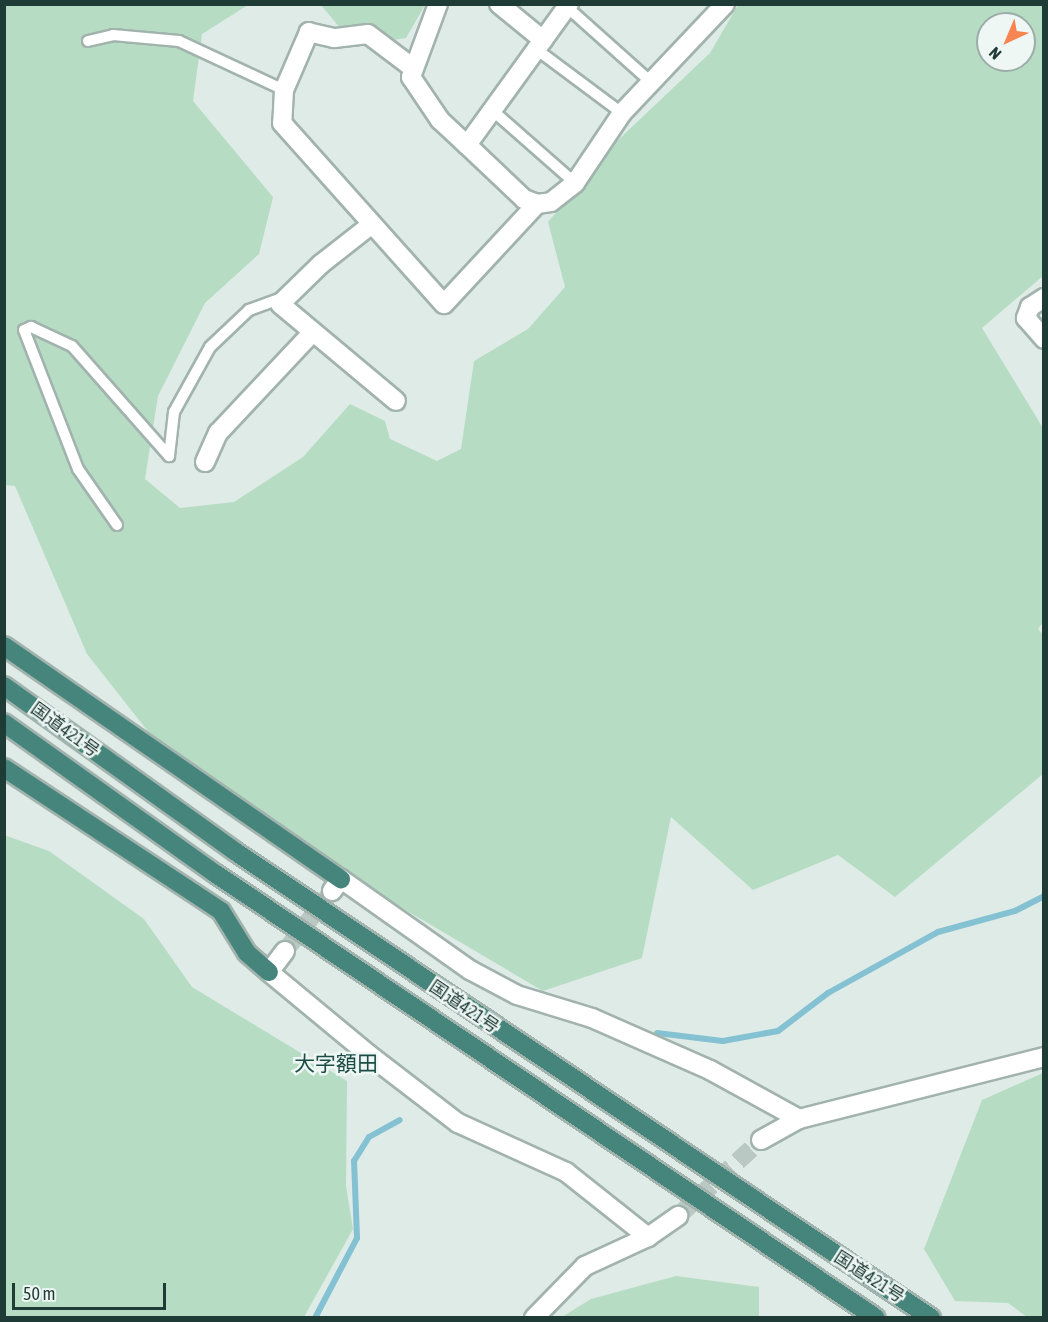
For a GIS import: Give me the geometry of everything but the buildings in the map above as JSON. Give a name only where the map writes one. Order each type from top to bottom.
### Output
[{"type":"highway","points":[[4,646],[337,885]]},
{"type":"highway","name":"国道421号","points":[[4,686],[256,866],[931,1317]]},
{"type":"highway","points":[[4,713],[23,736]]},
{"type":"highway","name":"国道421号","points":[[4,723],[226,880],[876,1317]]},
{"type":"highway","points":[[4,768],[221,911],[247,953],[269,972]]},
{"type":"street","points":[[438,4],[413,68],[415,87],[467,145],[524,199],[537,204],[551,202],[575,183],[622,113],[725,4]]},
{"type":"street","points":[[500,4],[539,45]]},
{"type":"street","points":[[467,145],[568,6]]},
{"type":"street","points":[[413,68],[368,34],[334,38],[309,32],[284,90],[282,123],[444,304],[537,204]]},
{"type":"street","points":[[372,224],[280,304],[311,334],[396,400]]},
{"type":"street","points":[[1044,298],[1030,307],[1026,318],[1044,339]]},
{"type":"street","points":[[205,462],[218,434],[311,334]]},
{"type":"street","points":[[337,885],[470,970],[517,996],[592,1018],[710,1070],[799,1119]]},
{"type":"street","points":[[285,951],[269,972],[458,1123],[566,1172],[648,1237]]},
{"type":"street","points":[[761,1140],[799,1119],[1044,1057]]},
{"type":"street","points":[[534,1317],[585,1266],[648,1237],[678,1216]]},
{"type":"lane","points":[[568,6],[651,82]]},
{"type":"lane","points":[[88,41],[113,35],[179,41],[284,90]]},
{"type":"lane","points":[[539,45],[622,113]]},
{"type":"lane","points":[[492,110],[575,183]]},
{"type":"lane","points":[[117,525],[78,470],[24,330],[31,327],[49,333],[72,346],[169,456],[174,412],[210,347],[249,310],[288,296]]},
{"type":"green space","points":[[4,5],[248,5],[202,34],[193,101],[273,197],[259,254],[205,303],[158,396],[145,479],[180,508],[234,502],[303,457],[350,404],[385,421],[390,439],[437,461],[461,449],[474,361],[528,329],[565,287],[548,222],[617,141],[710,53],[738,5],[1043,5],[1043,276],[982,328],[1043,428],[1044,621],[1038,629],[1044,636],[1043,774],[895,897],[838,855],[753,890],[671,817],[642,958],[543,991],[341,872],[161,748],[87,654],[15,486],[5,485]]},
{"type":"green space","points":[[321,5],[425,5],[406,38],[355,46]]},
{"type":"green space","points":[[4,835],[49,851],[144,919],[192,987],[347,1081],[346,1186],[353,1229],[304,1317],[5,1317]]},
{"type":"green space","points":[[1043,1073],[1043,1317],[1027,1317],[1008,1303],[955,1301],[924,1249],[982,1100]]},
{"type":"green space","points":[[676,1276],[759,1287],[759,1317],[562,1317],[591,1299]]},
{"type":"waterway","points":[[657,1033],[723,1041],[778,1031],[828,993],[938,932],[1015,911],[1044,896]]},
{"type":"waterway","points":[[315,1318],[357,1238],[354,1161],[369,1137],[400,1120]]},
{"type":"tunnel","points":[[285,951],[332,891]]},
{"type":"tunnel","points":[[678,1216],[761,1140]]},
{"type":"district","name":"大字額田","points":[[336,1063]]}]
